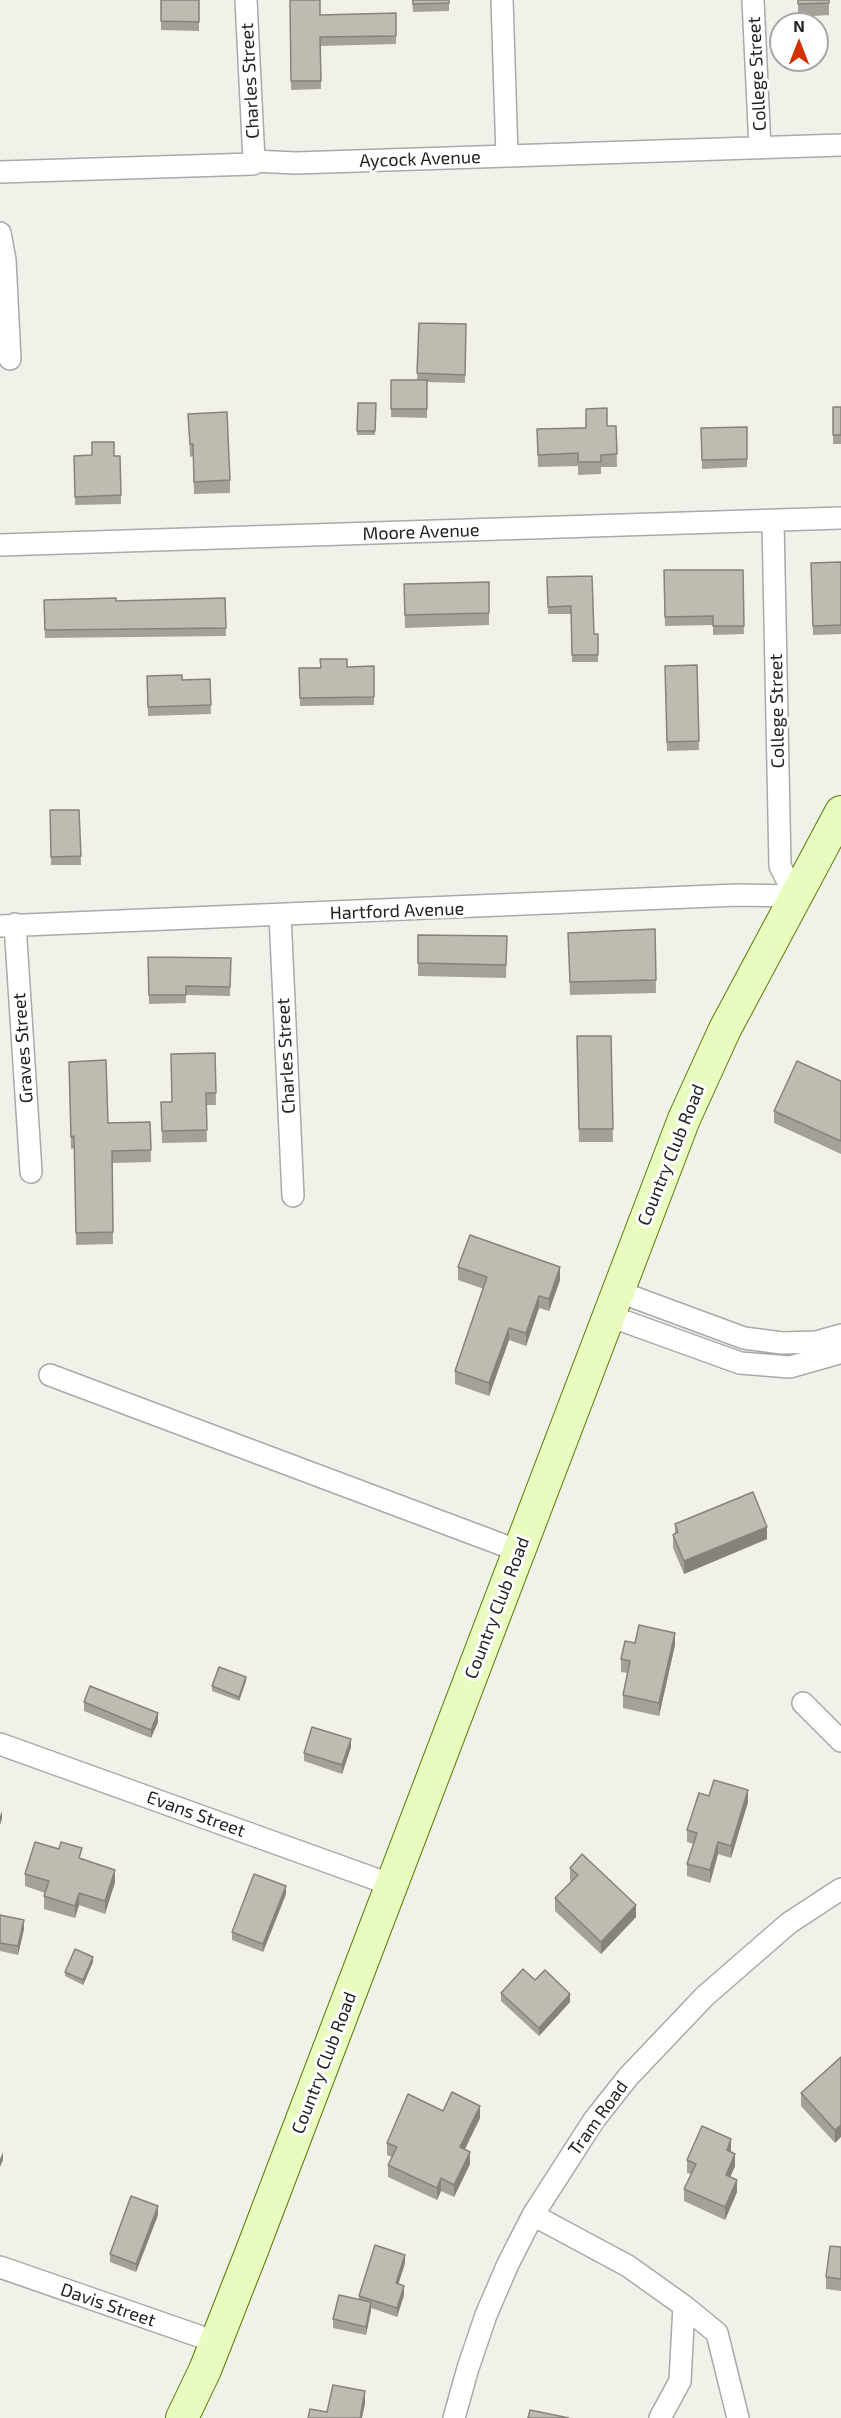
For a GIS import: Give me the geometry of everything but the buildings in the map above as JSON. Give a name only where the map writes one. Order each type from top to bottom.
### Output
[{"type":"street","name":"Charles Street","points":[[246,0],[254,161]]},
{"type":"street","points":[[502,0],[507,156]]},
{"type":"street","name":"College Street","points":[[753,0],[760,148]]},
{"type":"street","name":"Aycock Avenue","points":[[0,172],[253,164],[254,161],[296,163],[841,145]]},
{"type":"street","points":[[0,233],[5,260],[10,359]]},
{"type":"street","name":"Moore Avenue","points":[[0,545],[773,522],[841,518]]},
{"type":"street","name":"College Street","points":[[773,522],[780,867],[795,896]]},
{"type":"street","name":"Country Club Road","points":[[182,2418],[216,2342],[688,1109],[725,1029],[841,812]]},
{"type":"street","name":"Hartford Avenue","points":[[7,925],[737,895],[795,896]]},
{"type":"street","name":"Charles Street","points":[[280,915],[293,1196]]},
{"type":"street","name":"Graves Street","points":[[7,925],[31,1172]]},
{"type":"street","points":[[612,1303],[744,1338],[782,1343],[816,1342],[841,1335]]},
{"type":"street","points":[[612,1303],[740,1363],[790,1367],[836,1354],[841,1350]]},
{"type":"street","points":[[50,1375],[519,1551]]},
{"type":"street","points":[[803,1703],[841,1741]]},
{"type":"street","name":"Evans Street","points":[[0,1744],[392,1885]]},
{"type":"street","name":"Tram Road","points":[[454,2418],[486,2315],[508,2264],[533,2215],[594,2120],[628,2076],[666,2035],[746,1958],[789,1923],[841,1889]]},
{"type":"street","points":[[533,2215],[627,2266],[684,2306],[717,2333],[738,2418]]},
{"type":"street","name":"Davis Street","points":[[0,2267],[216,2342]]},
{"type":"street","points":[[660,2418],[680,2381],[684,2306]]}]
